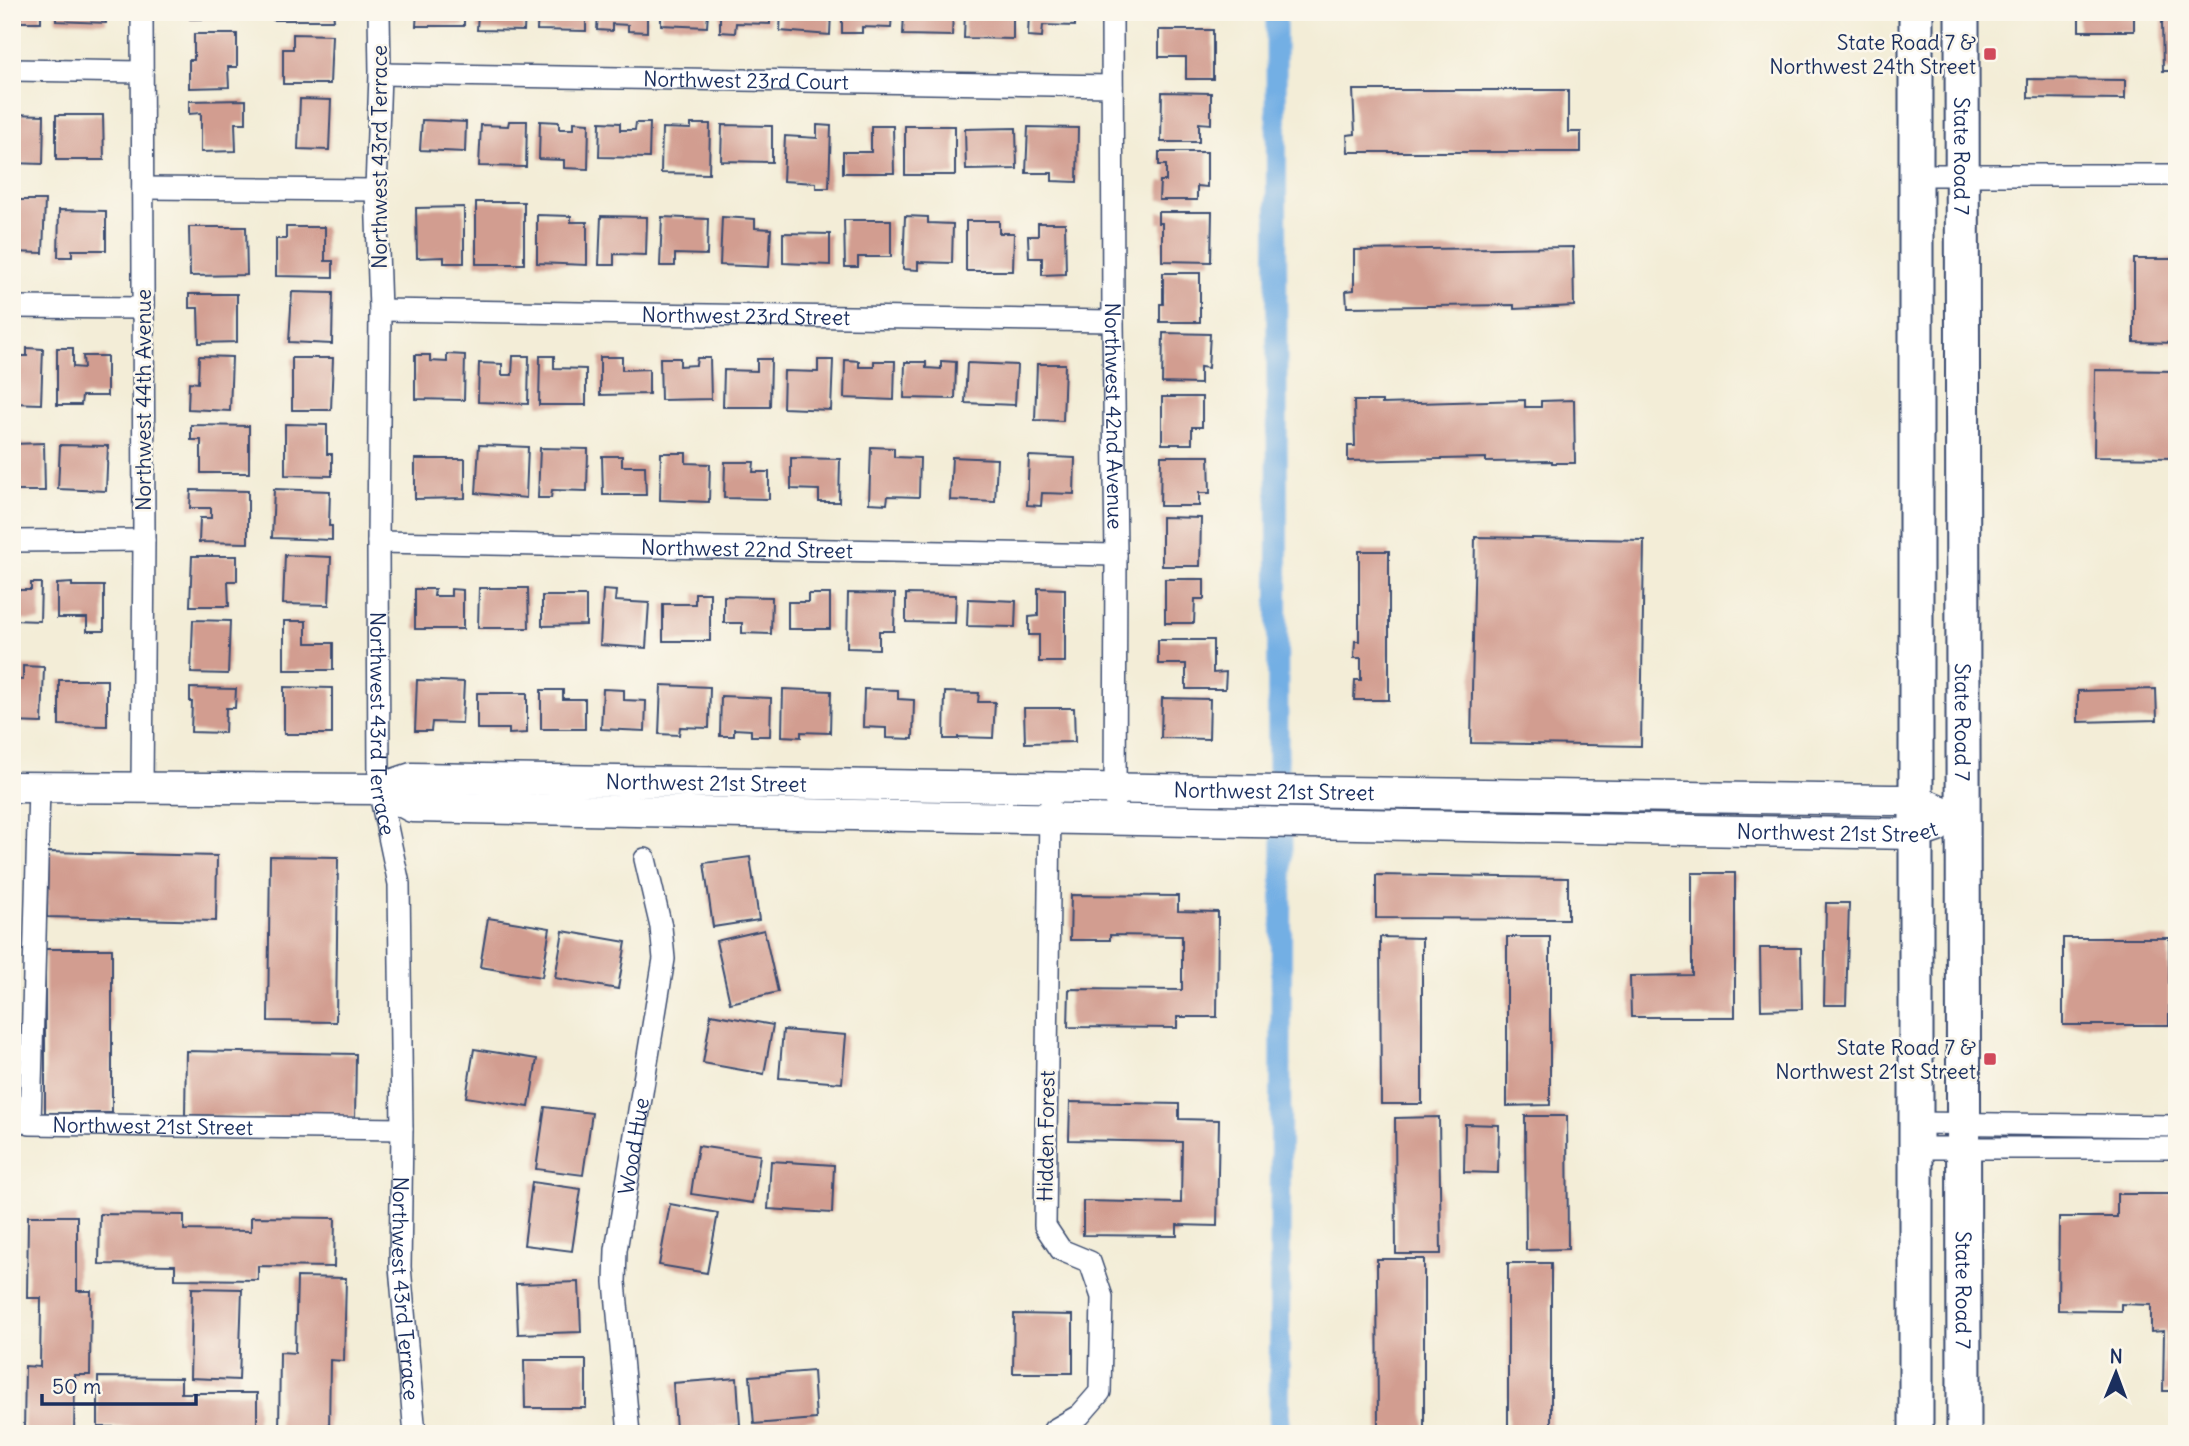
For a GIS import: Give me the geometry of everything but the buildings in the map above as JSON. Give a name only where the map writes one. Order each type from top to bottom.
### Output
[{"type":"main road","points":[[1916,12],[1916,1434]]},
{"type":"main road","name":"State Road 7","points":[[1962,12],[1964,1434]]},
{"type":"street","name":"Northwest 44th Avenue","points":[[142,12],[142,787]]},
{"type":"street","name":"Northwest 43rd Terrace","points":[[379,12],[376,190],[380,310],[379,789],[399,884],[402,1129],[400,1267],[415,1434]]},
{"type":"street","name":"Northwest 42nd Avenue","points":[[1112,12],[1115,820]]},
{"type":"street","points":[[12,70],[142,72]]},
{"type":"street","name":"Northwest 23rd Court","points":[[380,74],[1112,86]]},
{"type":"street","points":[[1916,176],[2177,175]]},
{"type":"street","points":[[143,188],[376,190]]},
{"type":"street","points":[[12,307],[142,308]]},
{"type":"street","name":"Northwest 23rd Street","points":[[380,310],[1113,321]]},
{"type":"street","points":[[12,541],[144,540]]},
{"type":"street","name":"Northwest 22nd Street","points":[[378,542],[1116,555]]},
{"type":"street","name":"Northwest 21st Street","points":[[402,1129],[30,1124],[26,787],[379,789],[412,778],[1916,800],[1962,820]]},
{"type":"street","name":"Hidden Forest","points":[[1050,788],[1045,1226],[1061,1251],[1090,1262],[1102,1297],[1100,1392],[1080,1415],[1054,1430],[1052,1434]]},
{"type":"street","name":"Northwest 21st Street","points":[[379,789],[412,807],[1916,834],[1962,820]]},
{"type":"street","name":"Wood Hue","points":[[629,1434],[615,1282],[617,1250],[664,959],[662,927],[645,859]]},
{"type":"street","points":[[1963,1136],[2177,1125]]},
{"type":"street","points":[[1917,1135],[2177,1149]]},
{"type":"waterway","points":[[1276,12],[1278,768]]},
{"type":"waterway","points":[[1279,1434],[1282,839]]},
{"type":"place","name":"State Road 7 & Northwest 24th Street","points":[[1990,54]]},
{"type":"place","name":"State Road 7 & Northwest 21st Street","points":[[1990,1059]]}]
